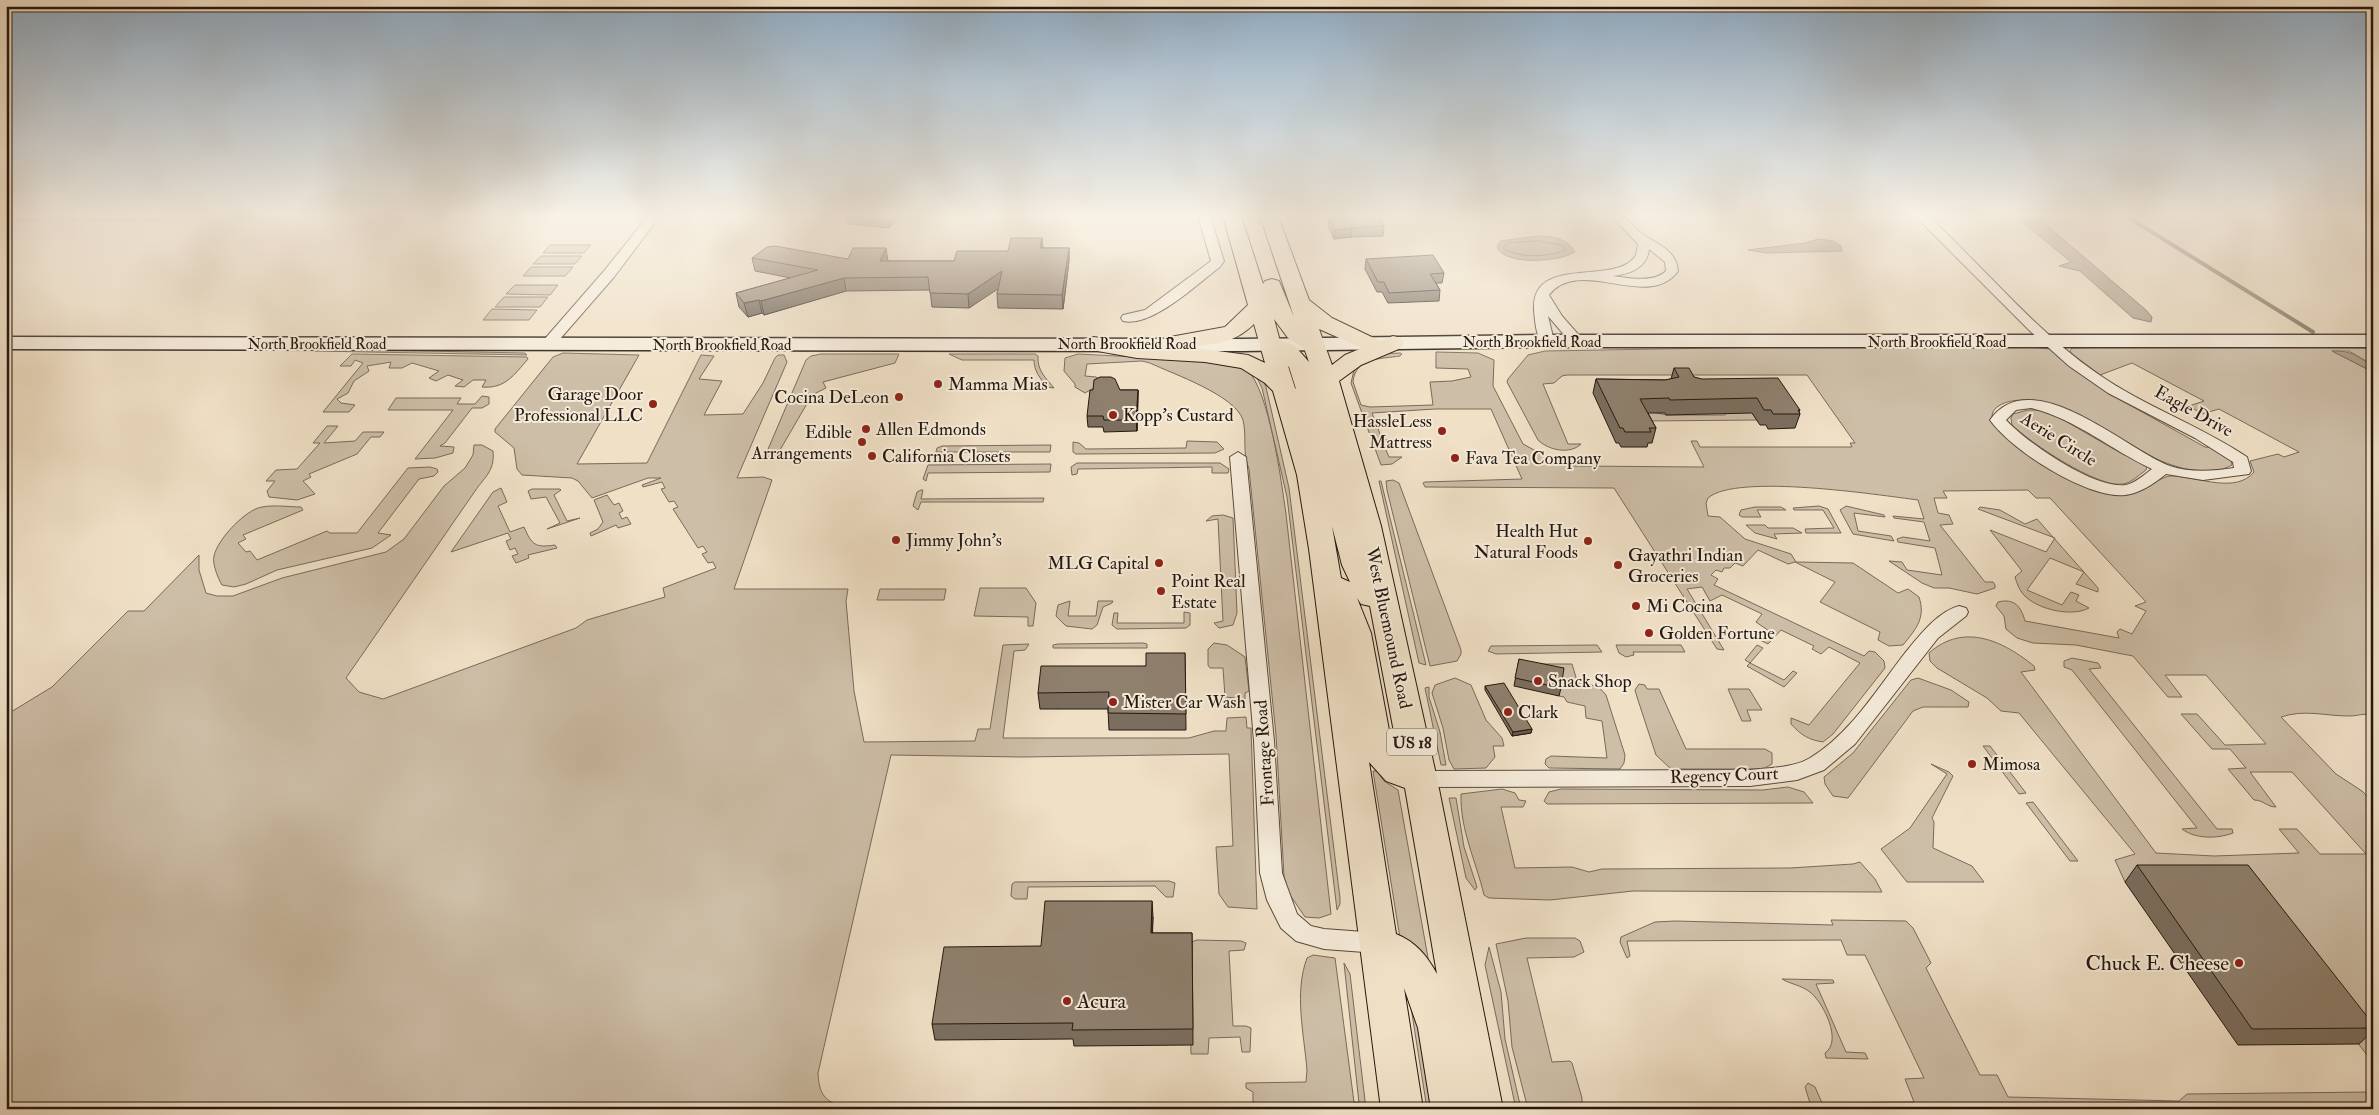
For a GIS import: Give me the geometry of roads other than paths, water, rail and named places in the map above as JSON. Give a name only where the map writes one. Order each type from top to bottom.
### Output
[{"type":"main road","points":[[1248,268],[1310,475],[1323,549],[1402,1109]]},
{"type":"main road","points":[[1266,268],[1286,326],[1302,340],[1314,344]]},
{"type":"main road","name":"West Bluemound Road","points":[[1288,268],[1326,380],[1354,472],[1420,780],[1482,1109]]},
{"type":"main road","points":[[1300,303],[1314,318],[1324,324],[1371,344]]},
{"type":"main road","points":[[1157,344],[1222,336],[1233,332],[1260,306]]},
{"type":"main road","points":[[1326,380],[1353,360],[1393,343]]},
{"type":"main road","points":[[1094,344],[1137,351],[1205,355],[1248,362],[1273,378],[1286,392]]},
{"type":"main road","points":[[1272,345],[1286,350],[1300,365],[1317,418],[1356,565],[1391,641]]},
{"type":"main road","points":[[1323,549],[1356,633],[1375,741],[1381,753],[1398,774],[1405,778],[1420,780]]},
{"type":"main road","points":[[1378,943],[1401,954],[1415,969],[1426,991],[1438,1026],[1452,1109]]},
{"type":"street","points":[[548,344],[614,268]]},
{"type":"street","points":[[1128,318],[1150,314],[1211,268]]},
{"type":"street","points":[[1547,341],[1541,304],[1542,295],[1551,284],[1560,280],[1592,276],[1628,268]]},
{"type":"street","points":[[1592,276],[1630,283],[1656,280],[1670,274],[1672,268]]},
{"type":"street","points":[[1975,268],[2052,342]]},
{"type":"street","points":[[1542,295],[1556,318],[1577,342]]},
{"type":"street","name":"North Brookfield Road","points":[[6,343],[1272,345],[1547,341],[2373,341]]},
{"type":"street","name":"Eagle Drive","points":[[2052,342],[2075,364],[2109,386],[2224,447],[2241,460],[2243,472],[2226,475],[2197,475],[2162,469]]},
{"type":"street","name":"Aerie Circle","points":[[2036,405],[2051,408],[2070,416],[2162,469],[2134,488],[2126,490],[2094,485],[2047,458],[2004,428],[1998,420],[2003,412],[2014,406],[2036,405]]},
{"type":"street","name":"Frontage Road","points":[[1238,457],[1264,741],[1273,882],[1289,921],[1304,934],[1324,939],[1378,943]]},
{"type":"street","name":"Regency Court","points":[[1420,780],[1750,778],[1797,772],[1817,764],[1848,739],[1931,634],[1959,612]]},
{"type":"water","points":[[2068,268],[2097,268],[2146,310],[2152,317],[2151,322],[2133,318],[2080,271]]},
{"type":"water","points":[[2332,351],[2354,355],[2373,365],[2373,372]]},
{"type":"waterway","points":[[2210,268],[2313,332]]},
{"type":"place","name":"Mamma Mias","points":[[938,384]]},
{"type":"place","name":"Cocina DeLeon","points":[[899,397]]},
{"type":"place","name":"Garage Door Professional LLC","points":[[653,404]]},
{"type":"place","name":"Kopp's Custard","points":[[1113,415]]},
{"type":"place","name":"Allen Edmonds","points":[[866,429]]},
{"type":"place","name":"HassleLess Mattress","points":[[1442,431]]},
{"type":"place","name":"Edible Arrangements","points":[[862,442]]},
{"type":"place","name":"California Closets","points":[[872,456]]},
{"type":"place","name":"Fava Tea Company","points":[[1455,458]]},
{"type":"place","name":"Jimmy John's","points":[[896,540]]},
{"type":"place","name":"Health Hut Natural Foods","points":[[1588,541]]},
{"type":"place","name":"MLG Capital","points":[[1159,563]]},
{"type":"place","name":"Gayathri Indian Groceries","points":[[1618,565]]},
{"type":"place","name":"Point Real Estate","points":[[1161,591]]},
{"type":"place","name":"Mi Cocina","points":[[1636,606]]},
{"type":"place","name":"Golden Fortune","points":[[1649,633]]},
{"type":"place","name":"Snack Shop","points":[[1538,681]]},
{"type":"place","name":"Mister Car Wash","points":[[1113,702]]},
{"type":"place","name":"Clark","points":[[1508,712]]},
{"type":"place","name":"Mimosa","points":[[1972,764]]},
{"type":"place","name":"Chuck E. Cheese","points":[[2239,963]]},
{"type":"place","name":"Acura","points":[[1067,1001]]}]
